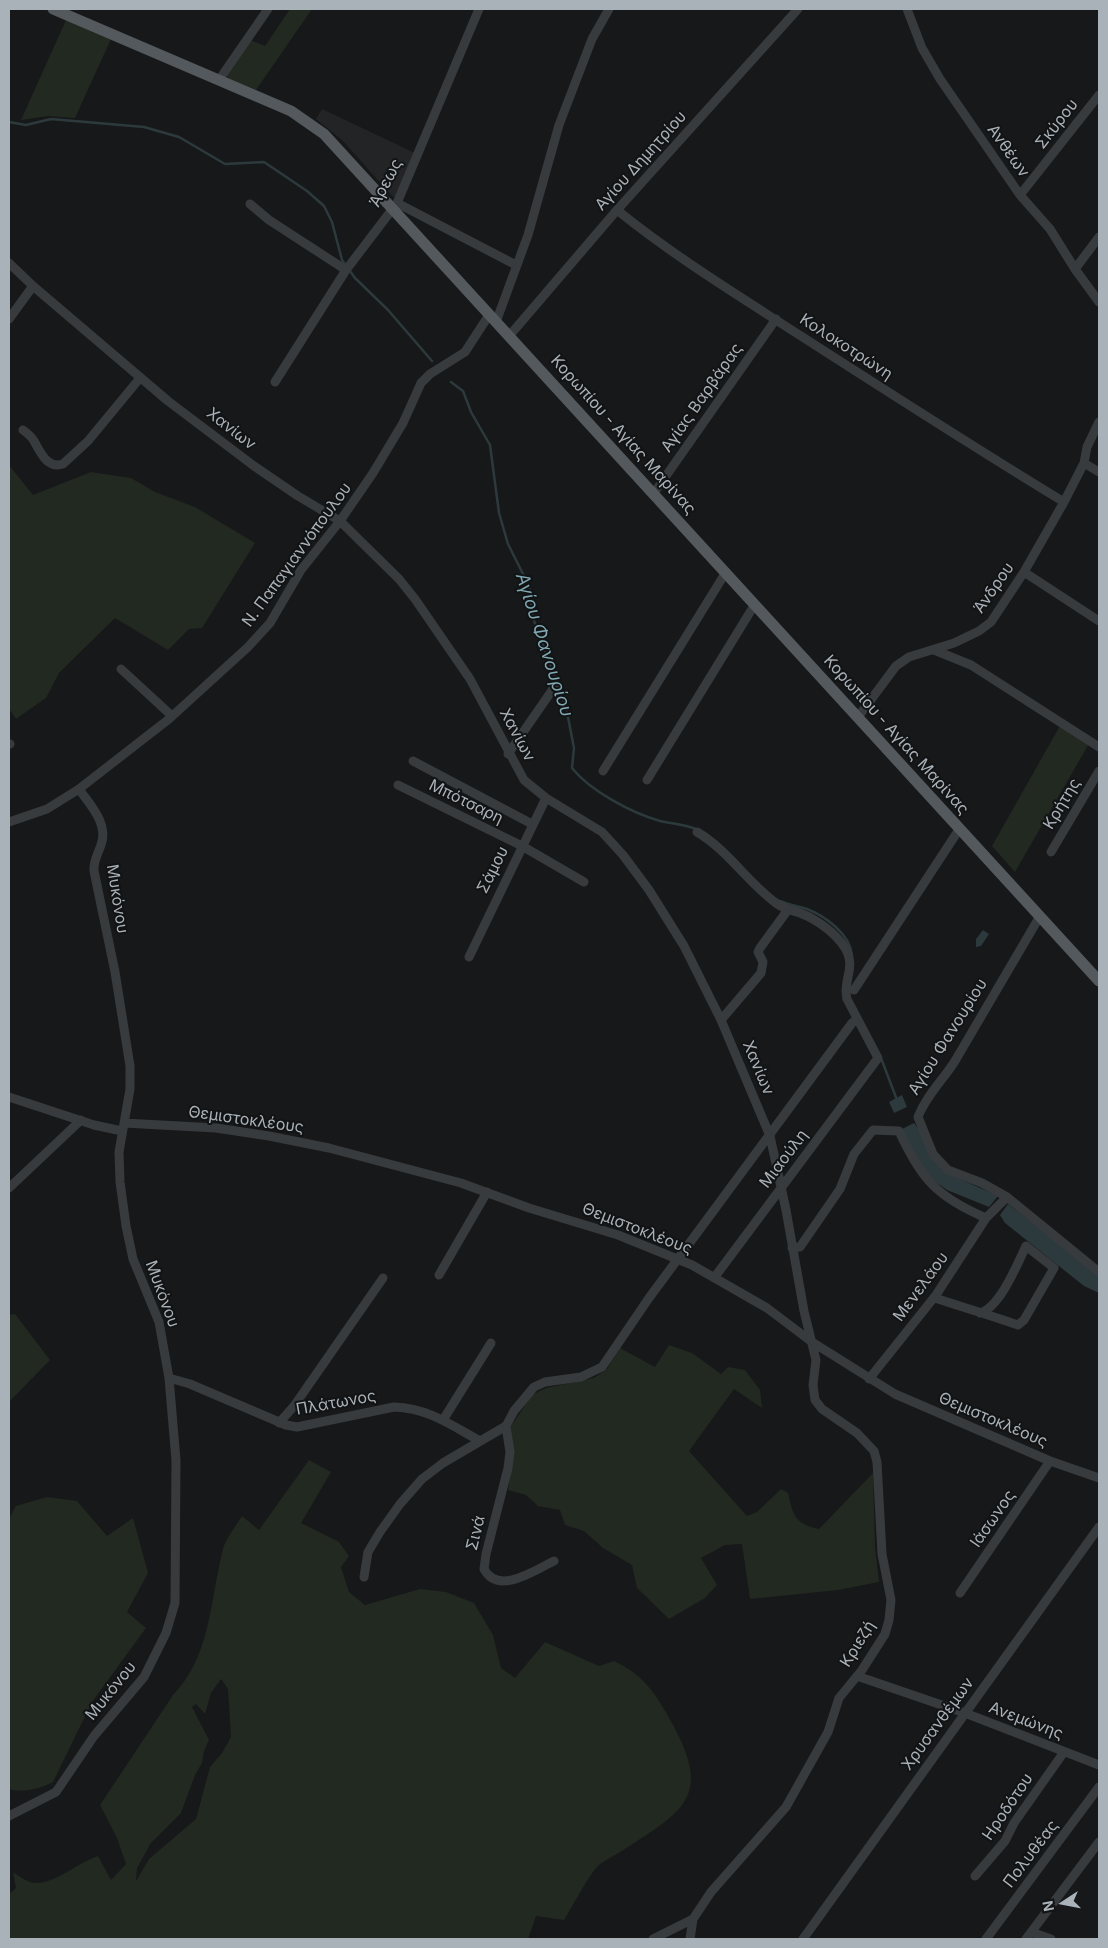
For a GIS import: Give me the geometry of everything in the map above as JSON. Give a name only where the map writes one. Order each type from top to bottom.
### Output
[{"type":"main road","name":"Κορωπίου - Αγίας Μαρίνας","points":[[53,9],[291,111],[307,121],[338,147],[394,206],[493,319],[510,335],[1099,981]]},
{"type":"street","points":[[219,80],[268,9]]},
{"type":"street","name":"Άρεως","points":[[275,382],[348,267],[394,206],[479,9]]},
{"type":"street","name":"Ν. Παπαγιαννόπουλου","points":[[9,821],[48,809],[79,789],[172,716],[248,647],[270,623],[301,570],[340,521],[390,447],[421,383],[430,374],[465,352],[493,319],[528,235],[559,125],[592,39],[609,9]]},
{"type":"street","name":"Αγίου Δημητρίου","points":[[510,335],[617,210],[798,9]]},
{"type":"street","name":"Ανθέων","points":[[907,9],[931,64],[1020,195],[1050,229],[1075,269],[1099,302]]},
{"type":"street","name":"Σκύρου","points":[[1020,195],[1099,95]]},
{"type":"street","points":[[250,204],[269,220],[348,267]]},
{"type":"street","points":[[394,206],[516,265]]},
{"type":"street","name":"Κολοκοτρώνη","points":[[617,210],[651,238],[969,444],[1064,502]]},
{"type":"street","points":[[1075,269],[1099,237]]},
{"type":"street","name":"Χανίων","points":[[9,263],[33,286],[114,353],[140,378],[254,466],[298,496],[340,521],[399,579],[415,599],[470,680],[508,754],[524,780],[546,798],[602,832],[623,855],[663,910],[684,946],[721,1020],[770,1136],[804,1311],[812,1342]]},
{"type":"street","points":[[9,319],[33,286]]},
{"type":"street","name":"Αγίας Βαρβάρας","points":[[654,493],[776,319]]},
{"type":"street","points":[[23,430],[34,440],[39,452],[47,461],[55,465],[64,464],[88,441],[140,378]]},
{"type":"street","name":"Άνδρου","points":[[858,717],[896,666],[909,657],[960,640],[991,622],[1024,572],[1064,502],[1084,463],[1087,447],[1099,422]]},
{"type":"street","points":[[1084,463],[1099,472]]},
{"type":"street","points":[[603,771],[726,572]]},
{"type":"street","points":[[1024,572],[1099,621]]},
{"type":"street","points":[[647,780],[755,604]]},
{"type":"street","points":[[934,650],[971,665],[1099,747]]},
{"type":"street","points":[[121,669],[172,716]]},
{"type":"street","points":[[508,754],[555,686]]},
{"type":"street","points":[[413,761],[532,824]]},
{"type":"street","name":"Κρήτης","points":[[1051,852],[1099,772]]},
{"type":"street","name":"Μπότσαρη","points":[[398,785],[522,846],[584,882]]},
{"type":"street","name":"Μυκόνου","points":[[9,1816],[56,1792],[94,1736],[144,1677],[166,1633],[175,1604],[177,1573],[174,1540],[176,1460],[169,1378],[159,1322],[144,1288],[129,1243],[120,1182],[119,1152],[130,1089],[130,1066],[115,972],[94,865],[102,843],[102,828],[95,811],[79,789]]},
{"type":"street","name":"Σάμου","points":[[469,957],[546,798]]},
{"type":"street","points":[[854,990],[960,828]]},
{"type":"street","points":[[364,1576],[368,1552],[400,1504],[422,1479],[442,1463],[506,1426],[514,1411],[534,1387],[544,1382],[581,1377],[602,1367],[677,1260],[852,1022],[857,1019],[845,992],[851,968],[845,948],[826,928],[801,914],[787,911],[775,903],[746,877],[724,851],[697,832]]},
{"type":"street","points":[[721,1020],[761,973],[763,962],[758,952],[787,911]]},
{"type":"street","name":"Αγίου Φανουρίου","points":[[1040,916],[941,1084],[923,1103],[918,1117],[933,1154],[948,1170],[982,1183],[1099,1272]]},
{"type":"street","name":"Μιαούλη","points":[[714,1278],[878,1058],[857,1019]]},
{"type":"street","name":"Θεμιστοκλέους","points":[[9,1096],[81,1120],[123,1127],[194,1126],[269,1136],[366,1157],[487,1192],[529,1208],[618,1236],[692,1265],[767,1308],[812,1342],[895,1394],[1050,1461],[1099,1478]]},
{"type":"street","points":[[9,1188],[81,1120]]},
{"type":"street","points":[[792,1248],[800,1247],[840,1189],[854,1154],[870,1133],[882,1129],[899,1131],[914,1163],[932,1186],[972,1212],[986,1218]]},
{"type":"street","points":[[439,1275],[487,1192]]},
{"type":"street","name":"Μενελάου","points":[[869,1379],[935,1298],[986,1218],[1005,1199]]},
{"type":"street","points":[[935,1298],[980,1313],[1020,1324],[1054,1268],[1026,1246],[998,1298],[987,1311],[980,1313]]},
{"type":"street","points":[[279,1423],[294,1406],[383,1278]]},
{"type":"street","name":"Κριεζή","points":[[690,1939],[693,1919],[724,1877],[786,1806],[828,1732],[839,1698],[857,1676],[885,1634],[890,1620],[891,1600],[882,1554],[877,1462],[874,1451],[857,1433],[822,1409],[815,1400],[816,1360],[812,1342]]},
{"type":"street","points":[[442,1420],[491,1343]]},
{"type":"street","name":"Πλάτωνος","points":[[169,1378],[190,1384],[279,1423],[297,1427],[394,1407],[420,1409],[480,1441]]},
{"type":"street","points":[[294,1406],[292,1420],[297,1427]]},
{"type":"street","name":"Σινά","points":[[506,1426],[510,1452],[508,1468],[486,1554],[484,1569],[490,1578],[510,1581],[554,1561]]},
{"type":"street","name":"Ιάσωνος","points":[[960,1593],[1050,1461]]},
{"type":"street","name":"Χρυσανθέμων","points":[[804,1939],[1099,1527]]},
{"type":"street","name":"Ανεμώνης","points":[[857,1676],[965,1713],[1099,1765]]},
{"type":"street","name":"Ηροδότου","points":[[975,1876],[1005,1841],[1014,1823],[1064,1752]]},
{"type":"street","name":"Πολυθέας","points":[[986,1939],[1099,1787]]},
{"type":"street","points":[[1051,1939],[1028,1936],[1099,1842]]},
{"type":"street","points":[[654,1939],[693,1919]]},
{"type":"shaded area","points":[[290,9],[312,9],[256,90],[229,79],[227,76],[250,40],[265,46]]},
{"type":"shaded area","points":[[66,20],[111,39],[75,118],[48,116],[21,120]]},
{"type":"shaded area","points":[[322,109],[415,153],[396,196],[393,197],[342,140],[316,119]]},
{"type":"shaded area","points":[[9,465],[33,495],[91,472],[131,478],[155,492],[195,507],[255,543],[202,628],[189,629],[168,650],[115,618],[59,673],[46,698],[16,719],[9,709]]},
{"type":"shaded area","points":[[1061,724],[1090,742],[1015,872],[992,846]]},
{"type":"shaded area","points":[[983,930],[989,934],[981,946],[976,947],[976,939]]},
{"type":"shaded area","points":[[902,1095],[907,1107],[894,1113],[889,1102]]},
{"type":"shaded area","points":[[914,1123],[953,1176],[998,1196],[989,1207],[947,1190],[924,1174],[902,1129]]},
{"type":"shaded area","points":[[1008,1204],[1099,1275],[1099,1293],[1084,1286],[1005,1223],[1000,1215]]},
{"type":"shaded area","points":[[15,1314],[50,1360],[9,1402],[9,1315]]},
{"type":"shaded area","points":[[669,1345],[692,1353],[721,1374],[728,1367],[745,1370],[760,1390],[762,1408],[734,1389],[689,1451],[747,1516],[757,1512],[781,1489],[788,1493],[796,1517],[805,1524],[819,1529],[873,1473],[875,1547],[879,1582],[838,1590],[750,1599],[742,1544],[725,1545],[701,1558],[717,1585],[705,1598],[669,1619],[637,1588],[632,1565],[603,1548],[584,1531],[565,1525],[560,1510],[538,1506],[526,1495],[508,1490],[513,1446],[510,1428],[532,1395],[546,1388],[594,1378],[607,1369],[620,1348],[655,1367]]},
{"type":"shaded area","points":[[309,1460],[331,1472],[301,1523],[339,1542],[349,1556],[341,1567],[349,1592],[365,1605],[420,1589],[446,1592],[474,1603],[493,1635],[501,1668],[515,1678],[545,1642],[599,1666],[614,1661],[624,1666],[641,1679],[655,1694],[684,1748],[690,1768],[691,1785],[686,1799],[677,1811],[663,1823],[599,1865],[564,1920],[536,1916],[528,1939],[9,1939],[9,1894],[16,1888],[13,1872],[23,1879],[38,1883],[55,1878],[98,1856],[111,1880],[126,1864],[117,1838],[100,1805],[173,1695],[186,1680],[195,1663],[207,1626],[224,1545],[229,1536],[242,1516],[259,1530]],"holes":[[[221,1679],[228,1689],[231,1737],[222,1753],[210,1767],[196,1819],[149,1859],[136,1881],[137,1868],[151,1843],[181,1813],[195,1775],[202,1763],[204,1751],[209,1740],[192,1707],[196,1704],[205,1714],[211,1693]]]},
{"type":"shaded area","points":[[47,1497],[77,1501],[107,1536],[133,1518],[148,1573],[127,1612],[146,1628],[92,1702],[53,1782],[43,1787],[20,1791],[9,1789],[9,1519],[16,1506]]},
{"type":"waterway","name":"Αγίου Φανουρίου","points":[[9,122],[26,125],[51,119],[144,127],[179,137],[225,164],[264,162],[307,191],[324,206],[332,222],[342,260],[355,278],[388,310],[432,361]]},
{"type":"waterway","name":"Αγίου Φανουρίου","points":[[451,382],[463,391],[471,412],[490,445],[499,513],[508,544],[529,586],[533,618],[566,707],[574,748],[572,768],[600,793],[637,813],[660,821],[684,825],[698,830]]},
{"type":"waterway","name":"Αγίου Φανουρίου","points":[[781,901],[807,909],[829,921],[847,940],[852,955]]},
{"type":"waterway","name":"Αγίου Φανουρίου","points":[[881,1058],[897,1100]]}]
